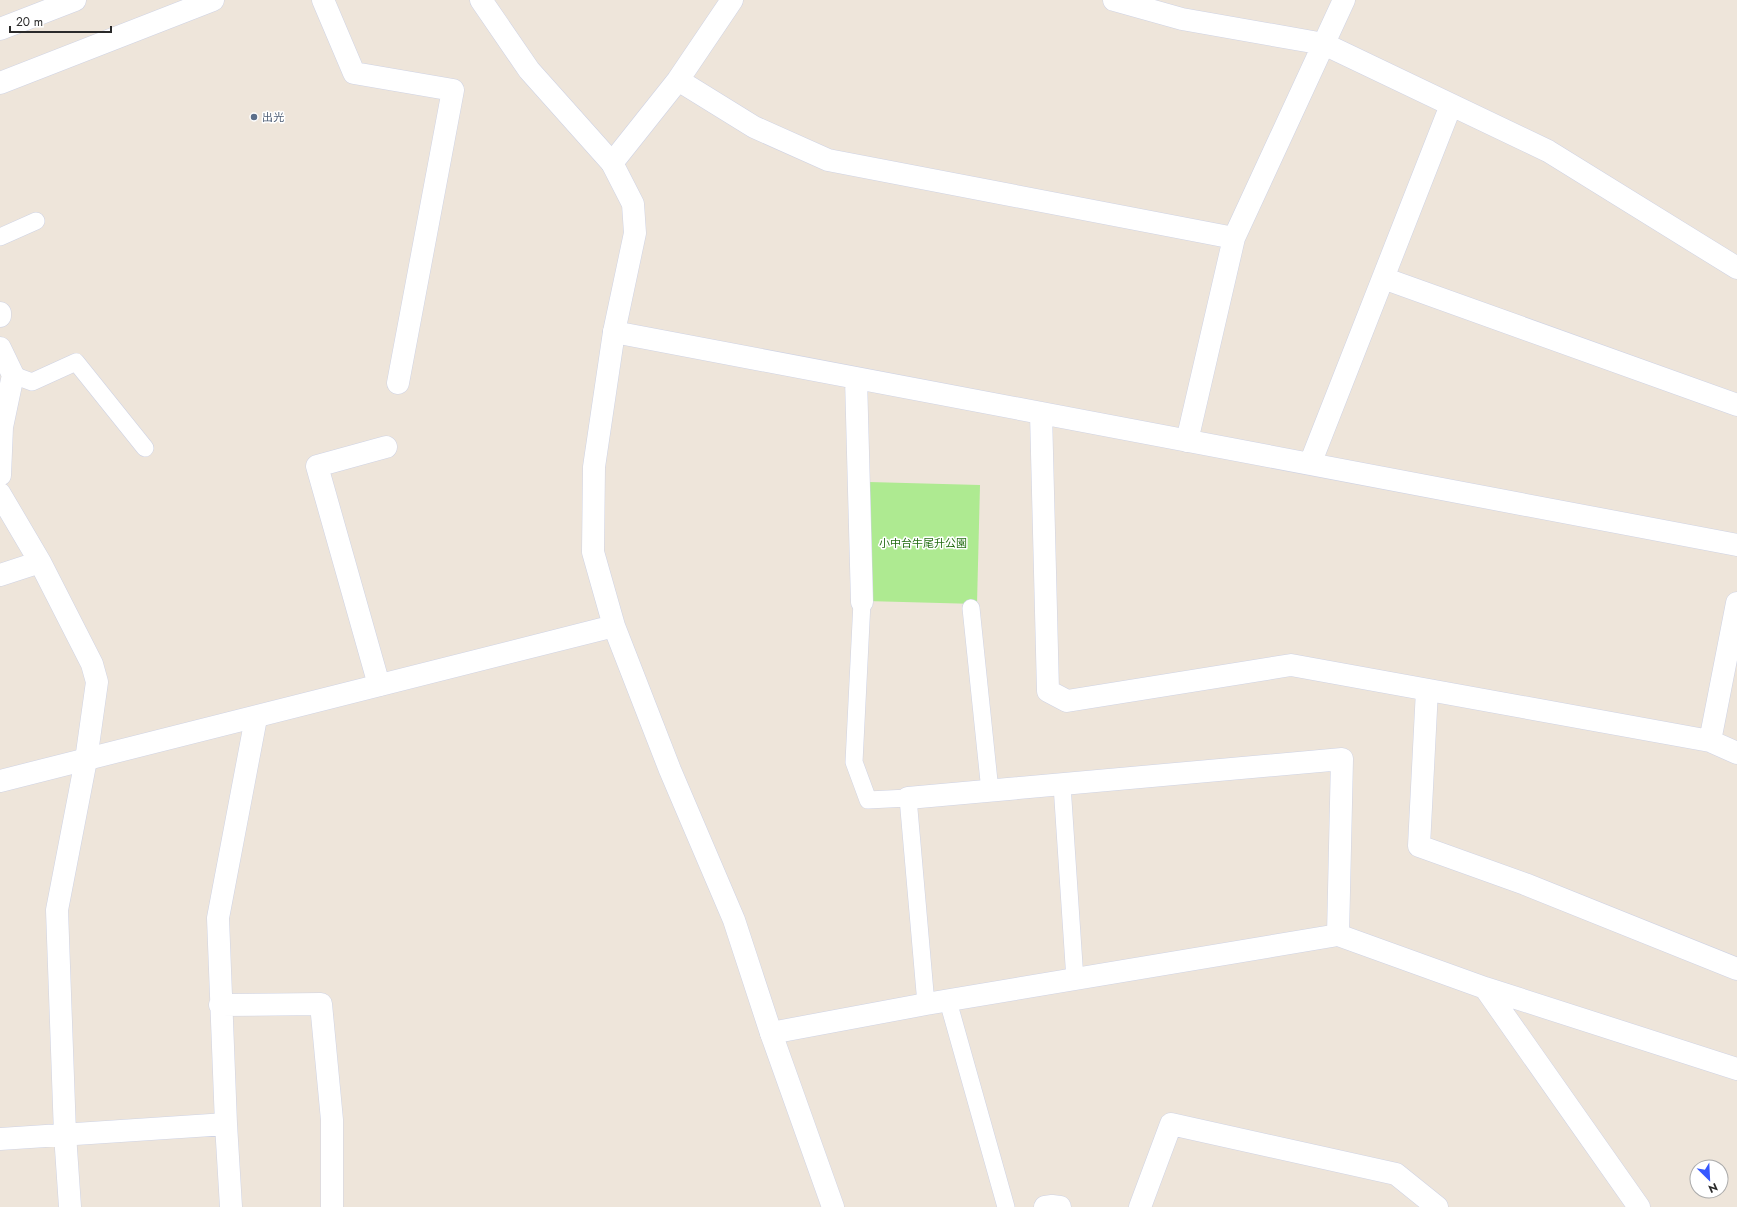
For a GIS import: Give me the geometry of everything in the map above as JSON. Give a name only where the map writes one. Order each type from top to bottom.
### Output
[{"type":"street","points":[[0,29],[74,0]]},
{"type":"street","points":[[0,83],[213,0]]},
{"type":"street","points":[[323,0],[354,73],[453,90],[398,383]]},
{"type":"street","points":[[481,0],[529,70],[612,163],[633,204],[634,233],[614,332],[594,467],[593,552],[614,626],[670,770],[734,920],[771,1033],[833,1207]]},
{"type":"street","points":[[612,163],[678,80],[732,0]]},
{"type":"street","points":[[1114,0],[1182,19],[1324,44],[1548,151],[1737,268]]},
{"type":"street","points":[[1187,441],[1234,238],[1344,0]]},
{"type":"street","points":[[678,80],[754,127],[828,160],[1234,238]]},
{"type":"street","points":[[1310,464],[1451,105]]},
{"type":"street","points":[[1383,278],[1737,405]]},
{"type":"street","points":[[614,332],[1737,545]]},
{"type":"street","points":[[0,348],[13,375],[2,427],[0,475]]},
{"type":"street","points":[[856,378],[862,602]]},
{"type":"street","points":[[1041,413],[1048,691],[1067,700],[1291,665],[1710,741],[1737,753]]},
{"type":"street","points":[[379,685],[317,466],[386,447]]},
{"type":"street","points":[[0,494],[40,562],[92,664],[97,682],[86,760],[57,910],[64,1134],[70,1207]]},
{"type":"street","points":[[0,575],[40,562]]},
{"type":"street","points":[[1710,741],[1737,603]]},
{"type":"street","points":[[0,782],[614,626]]},
{"type":"street","points":[[1427,690],[1419,846],[1525,884],[1737,970]]},
{"type":"street","points":[[231,1207],[220,1004],[218,918],[256,718]]},
{"type":"street","points":[[908,798],[990,792],[1342,759],[1338,935]]},
{"type":"street","points":[[771,1033],[926,1004],[1338,935],[1485,988],[1737,1069]]},
{"type":"street","points":[[1485,988],[1639,1207]]},
{"type":"street","points":[[220,1004],[321,1004],[332,1120],[332,1207]]},
{"type":"street","points":[[0,1139],[226,1124]]},
{"type":"street","points":[[1140,1207],[1171,1124],[1396,1174],[1437,1207]]},
{"type":"street","points":[[1045,1207],[1060,1207]]},
{"type":"lane","points":[[0,237],[36,221]]},
{"type":"lane","points":[[13,375],[32,382],[76,362],[145,448]]},
{"type":"lane","points":[[862,602],[854,762],[868,800],[908,798],[926,1004]]},
{"type":"lane","points":[[971,608],[990,792]]},
{"type":"lane","points":[[1062,785],[1075,980]]},
{"type":"lane","points":[[948,1001],[1006,1207]]},
{"type":"green space","name":"小中台牛尾升公園","points":[[869,482],[980,485],[977,604],[866,601]]},
{"type":"place","name":"出光","points":[[254,117]]}]
